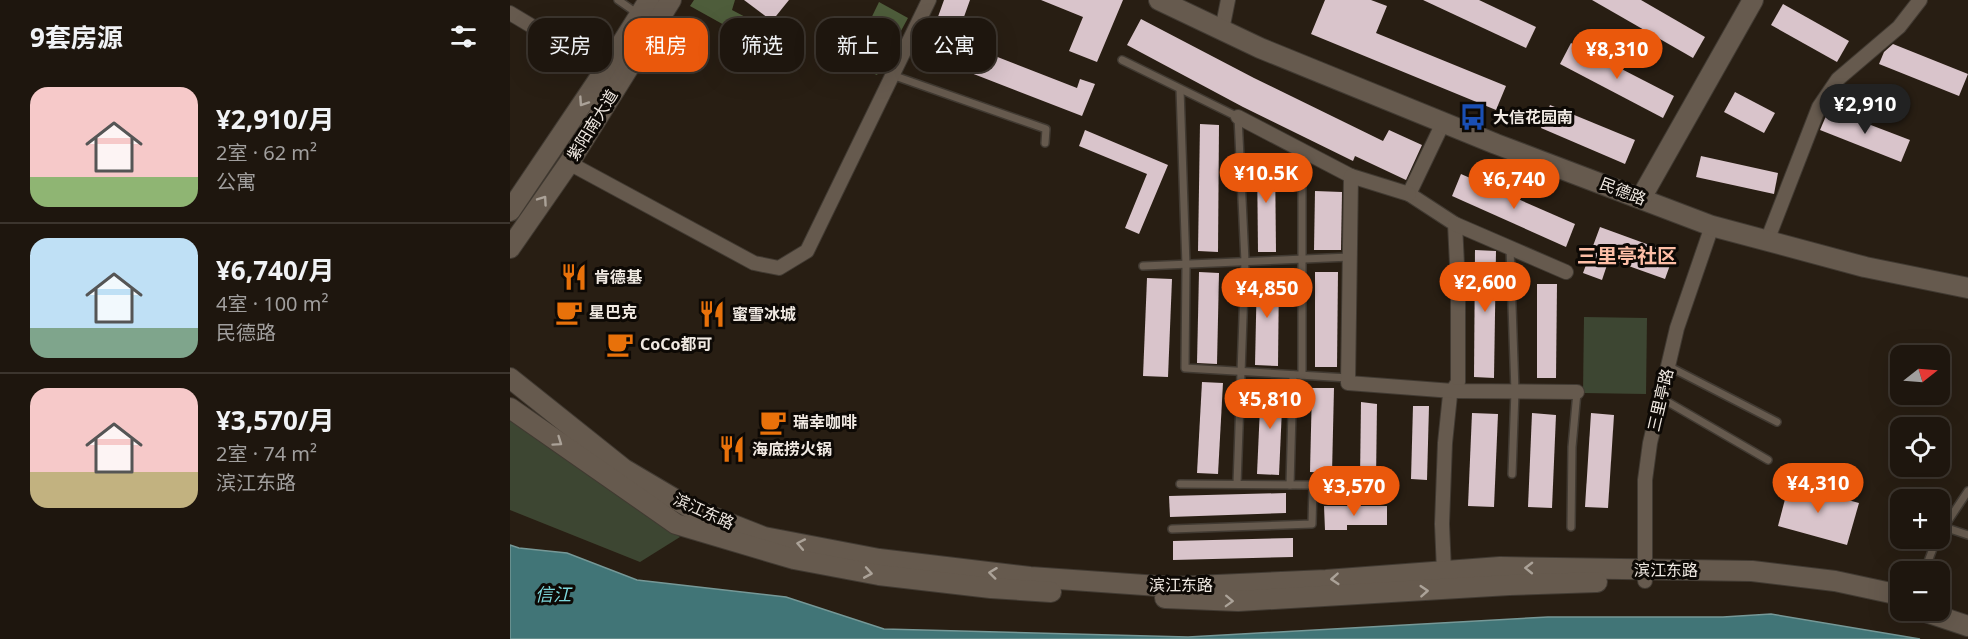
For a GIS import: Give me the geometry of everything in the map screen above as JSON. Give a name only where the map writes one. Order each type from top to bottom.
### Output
[{"type":"main road","name":"紫阳南大道","points":[[510,248],[569,163],[671,0]]},
{"type":"main road","name":"民德路","points":[[1159,0],[1260,48],[1443,123],[1712,226],[1864,267],[1968,288]]},
{"type":"main road","points":[[1641,198],[1753,0]]},
{"type":"main road","name":"紫阳南大道","points":[[612,57],[644,7]]},
{"type":"main road","name":"紫阳南大道","points":[[510,211],[603,72]]},
{"type":"main road","name":"滨江东路","points":[[510,378],[624,469],[690,508],[764,537],[879,559],[1030,578],[1173,586],[1326,580],[1500,567],[1750,584],[1833,594],[1890,605]]},
{"type":"main road","name":"滨江东路","points":[[510,408],[676,524],[794,559],[879,575],[991,588],[1238,601],[1752,571],[1835,581],[1890,593]]},
{"type":"main road","points":[[1950,606],[1968,611]]},
{"type":"main road","points":[[1950,620],[1968,626]]},
{"type":"street","points":[[569,163],[754,263],[779,268],[807,251],[929,0]]},
{"type":"street","points":[[1222,30],[1228,0]]},
{"type":"street","points":[[1767,241],[1819,107],[1838,79],[1899,27],[1920,0]]},
{"type":"street","points":[[510,13],[528,24]]},
{"type":"street","points":[[1238,117],[1351,176],[1409,194],[1455,224],[1566,272]]},
{"type":"street","points":[[1409,194],[1443,123]]},
{"type":"street","points":[[1351,176],[1348,383],[1453,391],[1577,392]]},
{"type":"street","points":[[1444,571],[1442,524],[1445,443],[1450,395],[1458,382],[1458,285],[1455,224]]},
{"type":"street","name":"三里亭路","points":[[1645,576],[1645,480],[1650,443],[1677,328],[1712,226]]},
{"type":"lane","points":[[618,0],[644,7]]},
{"type":"lane","points":[[1122,60],[1238,117],[1245,261],[1237,484]]},
{"type":"lane","points":[[892,75],[1046,129],[1045,143]]},
{"type":"lane","points":[[1180,89],[1186,265],[1185,368],[1348,378]]},
{"type":"lane","points":[[1302,150],[1302,375]]},
{"type":"lane","points":[[1510,248],[1515,391],[1512,474]]},
{"type":"lane","points":[[1143,266],[1350,257]]},
{"type":"lane","points":[[1668,366],[1777,422]]},
{"type":"lane","points":[[1290,484],[1293,375]]},
{"type":"lane","points":[[1571,527],[1572,447],[1577,392]]},
{"type":"lane","points":[[1661,398],[1768,460]]},
{"type":"lane","points":[[1172,529],[1312,524],[1313,485],[1180,484]]},
{"type":"lane","points":[[1950,518],[1968,491]]},
{"type":"lane","points":[[1950,532],[1968,535]]},
{"type":"green space","points":[[694,0],[735,0],[732,10],[747,18],[720,18],[720,23],[690,6]]},
{"type":"green space","points":[[879,2],[908,18],[900,33],[900,18],[871,18]]},
{"type":"green space","points":[[1584,317],[1647,318],[1646,394],[1583,393]]},
{"type":"green space","points":[[510,417],[636,502],[680,537],[640,562],[510,510]]},
{"type":"water","name":"信江","points":[[510,545],[567,553],[637,580],[786,597],[884,629],[1188,637],[1548,617],[1723,617],[1771,614],[1920,639],[510,639]]},
{"type":"building","points":[[744,0],[789,0],[774,18],[768,18]]},
{"type":"building","points":[[944,0],[970,0],[964,18],[938,18]]},
{"type":"building","points":[[1041,0],[1123,0],[1097,62],[1069,51],[1083,17]]},
{"type":"building","points":[[1325,0],[1371,0],[1387,6],[1376,33],[1506,86],[1496,110],[1311,34]]},
{"type":"building","points":[[1423,0],[1479,0],[1536,27],[1526,48]]},
{"type":"building","points":[[1592,0],[1641,0],[1705,37],[1693,58]]},
{"type":"building","points":[[1783,4],[1849,41],[1837,62],[1771,25]]},
{"type":"building","points":[[1141,19],[1254,78],[1383,141],[1389,130],[1422,145],[1406,180],[1355,156],[1353,161],[1243,107],[1127,45]]},
{"type":"building","points":[[1571,43],[1674,96],[1663,118],[1560,64]]},
{"type":"building","points":[[1893,44],[1968,74],[1959,96],[1879,64],[1884,52]]},
{"type":"building","points":[[996,56],[1077,88],[1080,79],[1095,84],[1082,116],[968,72],[996,72]]},
{"type":"building","points":[[1735,92],[1775,113],[1764,133],[1724,112]]},
{"type":"building","points":[[1550,105],[1635,140],[1625,164],[1541,128]]},
{"type":"building","points":[[1829,109],[1910,140],[1901,162],[1820,130]]},
{"type":"building","points":[[1200,124],[1219,125],[1218,252],[1198,251]]},
{"type":"building","points":[[1085,130],[1168,165],[1139,234],[1125,228],[1147,174],[1079,146]]},
{"type":"building","points":[[1701,156],[1778,173],[1774,194],[1696,177]]},
{"type":"building","points":[[1257,157],[1275,157],[1276,252],[1258,252]]},
{"type":"building","points":[[1461,174],[1575,224],[1566,247],[1452,196]]},
{"type":"building","points":[[1315,191],[1342,192],[1341,250],[1314,250]]},
{"type":"building","points":[[1600,227],[1674,254],[1665,279],[1609,259],[1602,280],[1583,273]]},
{"type":"building","points":[[1475,250],[1496,251],[1494,378],[1474,377]]},
{"type":"building","points":[[1199,272],[1219,273],[1217,364],[1197,363]]},
{"type":"building","points":[[1257,272],[1279,273],[1278,366],[1255,365]]},
{"type":"building","points":[[1315,272],[1338,272],[1337,367],[1315,367]]},
{"type":"building","points":[[1147,278],[1172,279],[1168,377],[1143,376]]},
{"type":"building","points":[[1537,284],[1557,284],[1556,378],[1537,378]]},
{"type":"building","points":[[1202,382],[1223,383],[1218,474],[1197,473]]},
{"type":"building","points":[[1261,385],[1283,386],[1279,475],[1257,474]]},
{"type":"building","points":[[1312,388],[1334,388],[1332,473],[1310,472]]},
{"type":"building","points":[[1361,402],[1377,404],[1376,480],[1360,480]]},
{"type":"building","points":[[1413,406],[1429,406],[1427,480],[1411,479]]},
{"type":"building","points":[[1472,413],[1498,414],[1494,507],[1468,506]]},
{"type":"building","points":[[1532,413],[1556,415],[1552,508],[1528,507]]},
{"type":"building","points":[[1591,413],[1614,415],[1608,508],[1585,507]]},
{"type":"building","points":[[1789,484],[1859,503],[1847,545],[1778,526]]},
{"type":"building","points":[[1286,493],[1286,513],[1170,517],[1169,496]]},
{"type":"building","points":[[1324,506],[1387,506],[1387,525],[1347,525],[1347,530],[1325,530]]},
{"type":"building","points":[[1293,538],[1293,557],[1173,560],[1173,541]]},
{"type":"place","name":"大信花园南","points":[[1473,117]]},
{"type":"place","name":"肯德基","points":[[574,277]]},
{"type":"place","name":"星巴克","points":[[569,312]]},
{"type":"place","name":"蜜雪冰城","points":[[712,314]]},
{"type":"place","name":"CoCo都可","points":[[620,344]]},
{"type":"place","name":"瑞幸咖啡","points":[[773,422]]},
{"type":"place","name":"海底捞火锅","points":[[732,449]]},
{"type":"district","name":"三里亭社区","points":[[1627,256]]}]
